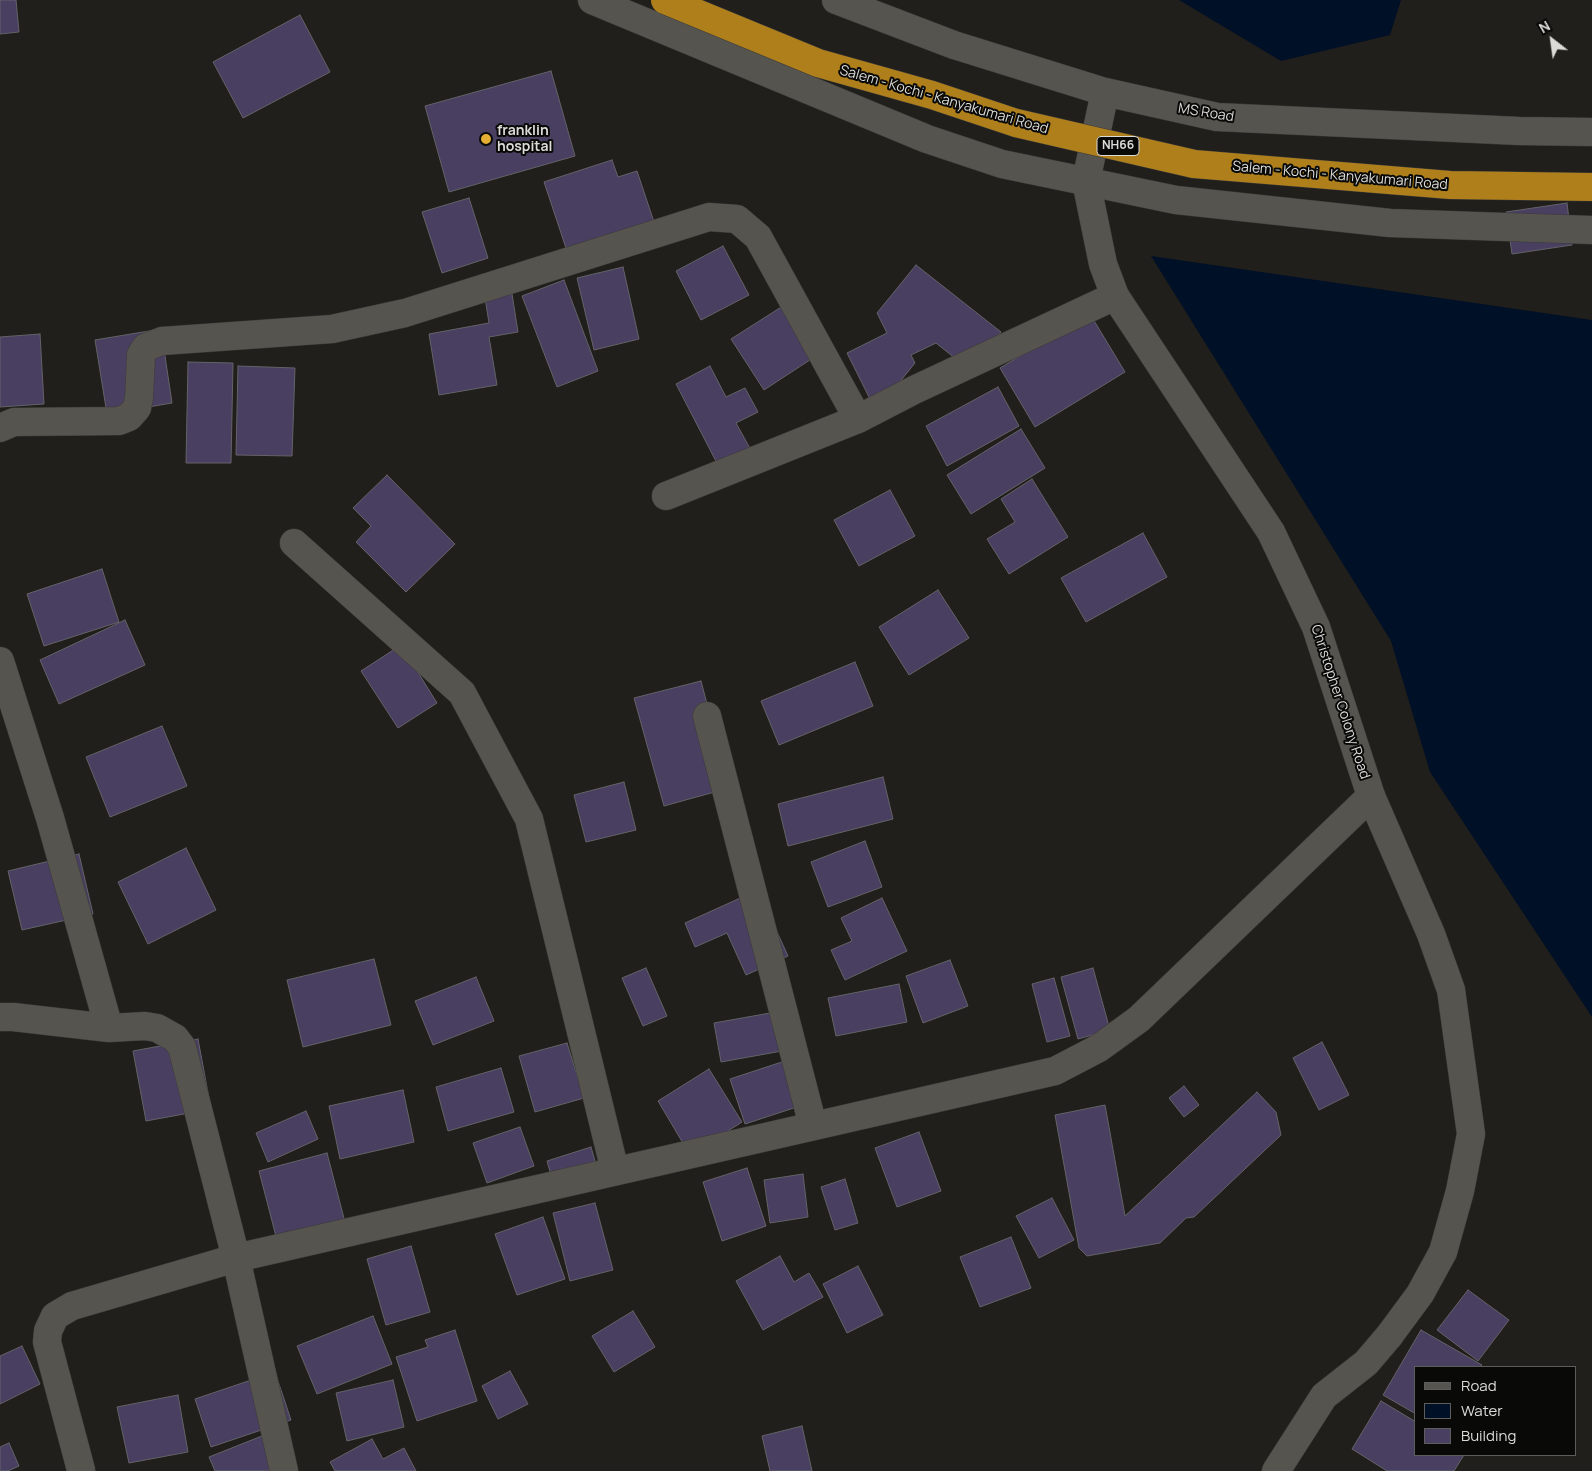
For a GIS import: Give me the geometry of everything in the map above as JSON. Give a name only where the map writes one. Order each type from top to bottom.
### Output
[{"type":"highway","name":"Salem - Kochi - Kanyakumari Road","points":[[665,0],[818,62],[932,95],[1016,123],[1194,164],[1450,185],[1592,187]]},
{"type":"street","points":[[592,0],[927,139],[1002,164],[1176,200],[1390,223],[1592,230]]},
{"type":"street","name":"MS Road","points":[[836,0],[954,45],[1105,92],[1217,117],[1509,131],[1592,132]]},
{"type":"street","name":"Christopher Colony Road","points":[[1105,92],[1086,182],[1103,264],[1115,296],[1271,532],[1316,627],[1371,796],[1431,934],[1451,990],[1471,1134],[1460,1191],[1443,1252],[1420,1294],[1366,1363],[1324,1396],[1276,1471]]},
{"type":"street","points":[[0,428],[14,422],[119,421],[129,417],[137,408],[139,398],[141,355],[146,347],[162,341],[332,329],[405,313],[709,217],[737,219],[758,237],[858,419]]},
{"type":"street","points":[[666,496],[858,419],[914,390],[1115,296]]},
{"type":"street","points":[[294,544],[462,693],[529,819],[615,1171]]},
{"type":"street","points":[[0,661],[10,726],[50,818],[109,1028]]},
{"type":"street","points":[[707,716],[813,1126]]},
{"type":"street","points":[[81,1470],[47,1342],[48,1331],[55,1316],[72,1306],[236,1258],[1055,1071],[1099,1048],[1140,1019],[1371,796]]},
{"type":"street","points":[[0,1017],[13,1016],[109,1028],[144,1026],[157,1028],[175,1038],[182,1047],[236,1258],[284,1471]]},
{"type":"water","points":[[1179,0],[1401,0],[1390,35],[1281,61]]},
{"type":"water","points":[[1151,256],[1592,320],[1592,1017],[1430,772],[1391,641]]},
{"type":"building","points":[[0,0],[16,0],[19,32],[0,34]]},
{"type":"building","points":[[300,15],[330,72],[243,118],[213,62]]},
{"type":"building","points":[[551,71],[575,156],[449,192],[425,106]]},
{"type":"building","points":[[612,160],[618,177],[637,171],[654,222],[567,251],[544,182]]},
{"type":"building","points":[[469,198],[488,258],[442,273],[422,212]]},
{"type":"building","points":[[1567,203],[1572,245],[1512,254],[1506,212]]},
{"type":"building","points":[[723,246],[749,295],[701,320],[676,271]]},
{"type":"building","points":[[916,265],[1001,332],[971,371],[936,343],[911,355],[915,363],[894,389],[871,401],[847,353],[887,333],[877,313]]},
{"type":"building","points":[[623,267],[639,339],[594,350],[577,278]]},
{"type":"building","points":[[564,280],[598,371],[557,387],[522,296]]},
{"type":"building","points":[[512,294],[518,332],[489,337],[497,385],[439,395],[429,334],[489,323],[485,298]]},
{"type":"building","points":[[786,304],[819,354],[764,390],[731,339]]},
{"type":"building","points":[[1090,314],[1125,372],[1035,427],[1000,368]]},
{"type":"building","points":[[161,329],[172,403],[107,414],[95,340]]},
{"type":"building","points":[[40,334],[44,404],[0,407],[0,337]]},
{"type":"building","points":[[188,362],[233,363],[231,463],[186,463]]},
{"type":"building","points":[[238,366],[295,368],[292,456],[236,455]]},
{"type":"building","points":[[710,366],[726,397],[745,388],[758,412],[736,423],[752,452],[720,469],[676,384]]},
{"type":"building","points":[[998,387],[1019,426],[947,466],[926,426]]},
{"type":"building","points":[[1021,429],[1045,468],[971,514],[947,475]]},
{"type":"building","points":[[387,475],[455,544],[406,592],[356,542],[371,526],[353,508]]},
{"type":"building","points":[[1032,479],[1068,537],[1009,574],[987,539],[1015,522],[1001,499]]},
{"type":"building","points":[[890,490],[915,536],[859,566],[834,520]]},
{"type":"building","points":[[1143,533],[1167,577],[1086,622],[1061,578]]},
{"type":"building","points":[[102,569],[119,622],[44,646],[27,594]]},
{"type":"building","points":[[938,590],[969,638],[909,675],[879,627]]},
{"type":"building","points":[[125,620],[145,665],[59,704],[40,660]]},
{"type":"building","points":[[401,645],[437,703],[398,728],[361,671]]},
{"type":"building","points":[[855,662],[873,706],[779,745],[761,701]]},
{"type":"building","points":[[701,681],[729,788],[664,806],[634,698]]},
{"type":"building","points":[[162,726],[187,786],[110,817],[86,757]]},
{"type":"building","points":[[883,777],[893,819],[788,846],[778,804]]},
{"type":"building","points":[[624,782],[636,830],[586,842],[574,795]]},
{"type":"building","points":[[865,841],[882,887],[828,907],[811,862]]},
{"type":"building","points":[[186,848],[216,910],[148,944],[118,882]]},
{"type":"building","points":[[79,854],[93,914],[22,930],[8,871]]},
{"type":"building","points":[[758,890],[788,956],[746,975],[727,933],[695,947],[685,923]]},
{"type":"building","points":[[882,898],[907,951],[845,980],[831,950],[852,941],[841,918]]},
{"type":"building","points":[[374,959],[391,1025],[303,1047],[287,980]]},
{"type":"building","points":[[950,960],[968,1006],[923,1023],[906,976]]},
{"type":"building","points":[[646,968],[667,1016],[643,1026],[622,978]]},
{"type":"building","points":[[1093,968],[1110,1030],[1078,1039],[1061,977]]},
{"type":"building","points":[[476,977],[494,1021],[433,1045],[415,1001]]},
{"type":"building","points":[[1054,978],[1070,1036],[1047,1042],[1032,984]]},
{"type":"building","points":[[899,984],[907,1022],[836,1036],[828,998]]},
{"type":"building","points":[[787,1010],[793,1049],[721,1062],[714,1023]]},
{"type":"building","points":[[198,1039],[211,1109],[146,1121],[133,1051]]},
{"type":"building","points":[[1322,1042],[1349,1095],[1319,1110],[1293,1058]]},
{"type":"building","points":[[567,1043],[584,1098],[535,1112],[519,1056]]},
{"type":"building","points":[[800,1056],[815,1101],[745,1124],[730,1079]]},
{"type":"building","points":[[501,1068],[514,1112],[448,1131],[436,1087]]},
{"type":"building","points":[[709,1069],[742,1122],[690,1155],[658,1101]]},
{"type":"building","points":[[1184,1086],[1199,1105],[1184,1117],[1169,1098]]},
{"type":"building","points":[[403,1090],[414,1142],[340,1159],[329,1106]]},
{"type":"building","points":[[1257,1092],[1276,1112],[1281,1135],[1194,1217],[1186,1218],[1160,1243],[1087,1256],[1079,1248],[1055,1115],[1105,1105],[1125,1216]]},
{"type":"building","points":[[306,1111],[318,1139],[268,1162],[256,1133]]},
{"type":"building","points":[[520,1127],[534,1166],[487,1183],[473,1143]]},
{"type":"building","points":[[919,1132],[941,1191],[897,1207],[875,1148]]},
{"type":"building","points":[[591,1147],[597,1168],[553,1182],[547,1161]]},
{"type":"building","points":[[327,1153],[346,1226],[278,1244],[259,1171]]},
{"type":"building","points":[[747,1168],[766,1226],[722,1241],[703,1182]]},
{"type":"building","points":[[803,1174],[808,1217],[770,1223],[764,1180]]},
{"type":"building","points":[[845,1179],[858,1223],[835,1230],[821,1187]]},
{"type":"building","points":[[1052,1198],[1074,1240],[1039,1258],[1016,1216]]},
{"type":"building","points":[[595,1203],[613,1270],[570,1281],[553,1213]]},
{"type":"building","points":[[543,1217],[565,1279],[517,1295],[495,1234]]},
{"type":"building","points":[[1011,1237],[1031,1288],[980,1307],[960,1257]]},
{"type":"building","points":[[411,1246],[430,1312],[386,1325],[367,1259]]},
{"type":"building","points":[[780,1256],[794,1282],[809,1273],[823,1297],[763,1330],[736,1281]]},
{"type":"building","points":[[858,1266],[883,1315],[847,1333],[823,1284]]},
{"type":"building","points":[[1468,1290],[1509,1320],[1478,1361],[1437,1330]]},
{"type":"building","points":[[633,1311],[655,1347],[614,1372],[592,1336]]},
{"type":"building","points":[[373,1316],[392,1364],[317,1394],[297,1346]]},
{"type":"building","points":[[455,1330],[477,1401],[417,1421],[396,1357],[428,1347],[425,1340]]},
{"type":"building","points":[[1421,1330],[1482,1365],[1414,1366],[1414,1413],[1383,1395]]},
{"type":"building","points":[[22,1346],[40,1384],[0,1404],[0,1356]]},
{"type":"building","points":[[510,1371],[528,1404],[498,1419],[482,1386]]},
{"type":"building","points":[[275,1372],[291,1420],[211,1447],[195,1399]]},
{"type":"building","points":[[393,1380],[404,1427],[347,1441],[336,1393]]},
{"type":"building","points":[[178,1395],[188,1452],[129,1463],[117,1407]]},
{"type":"building","points":[[1381,1401],[1414,1421],[1414,1456],[1463,1456],[1454,1471],[1387,1471],[1352,1449]]},
{"type":"building","points":[[802,1426],[812,1471],[770,1471],[762,1436]]},
{"type":"building","points":[[277,1430],[293,1471],[215,1471],[209,1457]]},
{"type":"building","points":[[372,1439],[383,1459],[404,1448],[416,1471],[335,1471],[330,1462]]},
{"type":"building","points":[[9,1443],[19,1466],[8,1471],[0,1471],[0,1447]]},
{"type":"place","name":"franklin hospital","points":[[486,139]]}]
